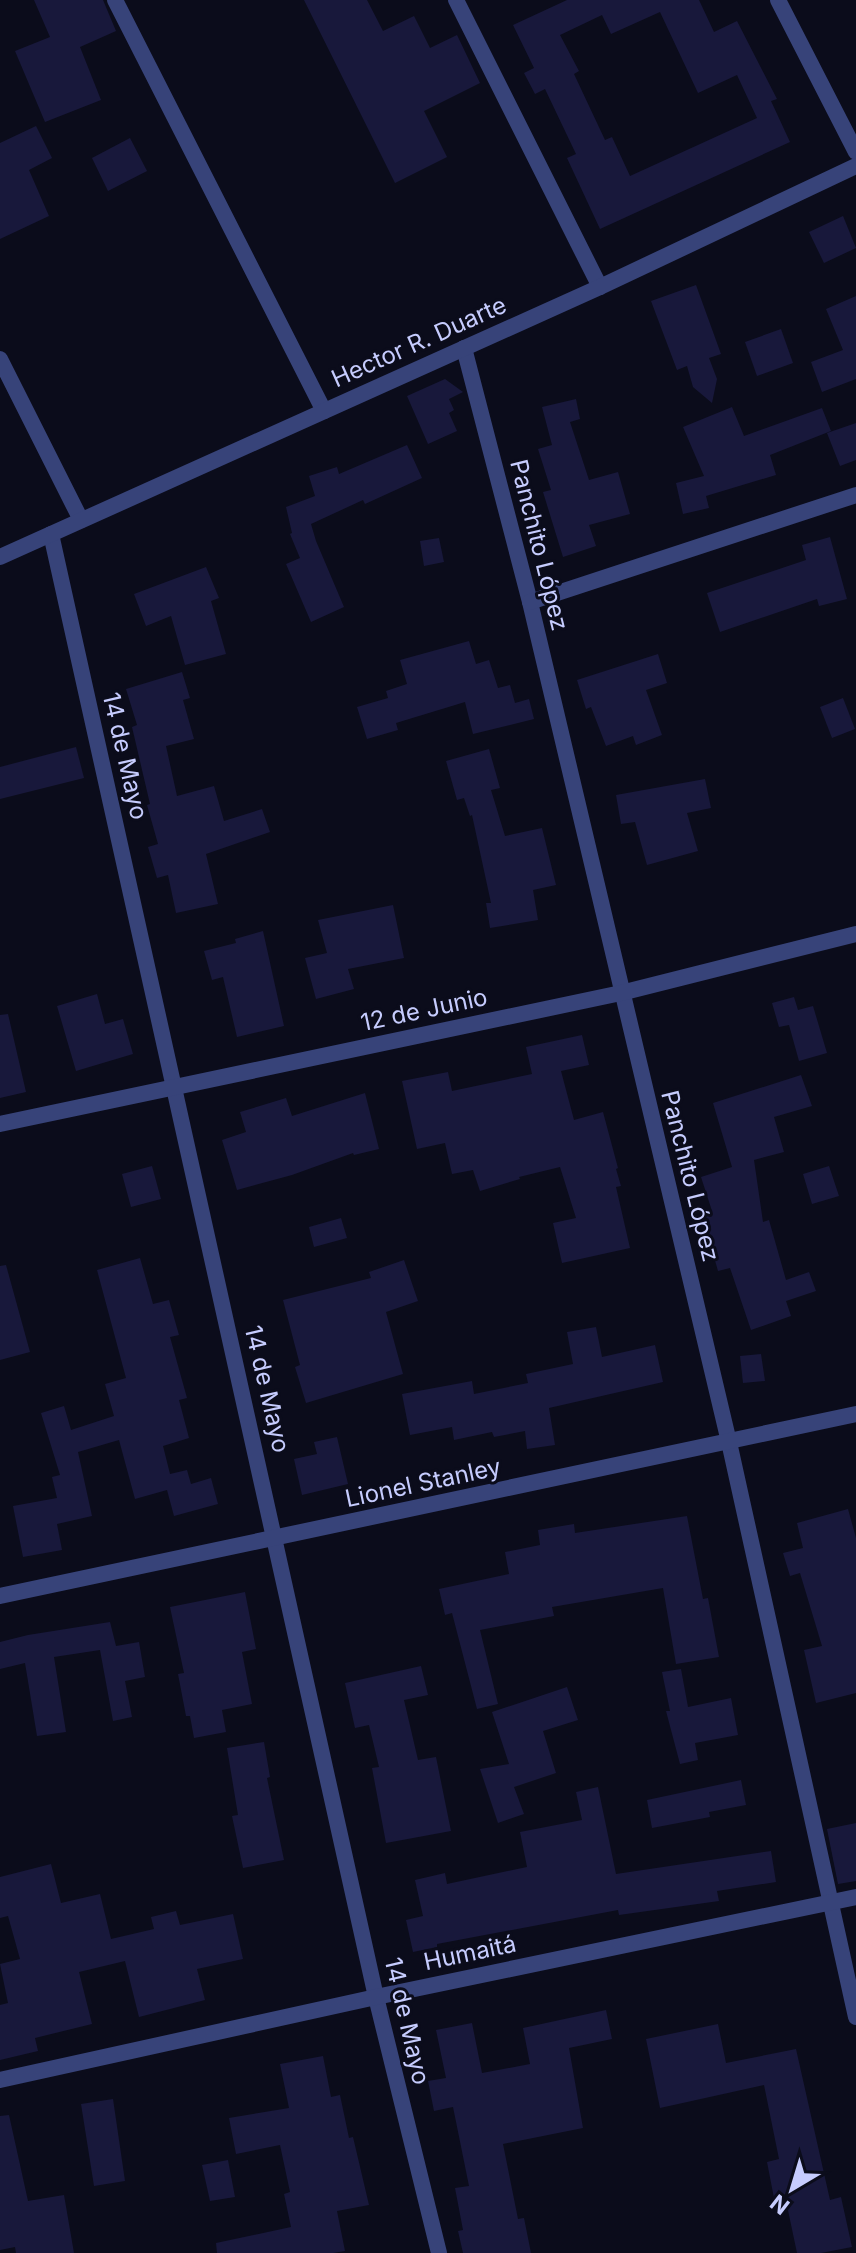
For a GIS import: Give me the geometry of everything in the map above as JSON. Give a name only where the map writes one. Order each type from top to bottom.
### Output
[{"type":"street","points":[[115,0],[324,411]]},
{"type":"street","points":[[456,0],[600,287]]},
{"type":"street","points":[[778,0],[856,152]]},
{"type":"street","name":"Hector R. Duarte","points":[[0,557],[600,287],[856,166]]},
{"type":"street","name":"Panchito López","points":[[464,348],[530,602],[729,1442],[856,2017]]},
{"type":"street","points":[[0,359],[81,520]]},
{"type":"street","points":[[530,602],[856,495]]},
{"type":"street","name":"14 de Mayo","points":[[51,534],[376,1997],[439,2253]]},
{"type":"street","name":"12 de Junio","points":[[0,1124],[621,993],[856,934]]},
{"type":"street","name":"Lionel Stanley","points":[[0,1596],[856,1414]]},
{"type":"street","name":"Humaitá","points":[[0,2080],[376,1997],[856,1897]]},
{"type":"building","points":[[34,0],[103,0],[116,31],[80,47],[101,100],[45,122],[15,51],[50,37]]},
{"type":"building","points":[[304,0],[367,0],[383,31],[414,16],[430,48],[457,35],[480,83],[424,111],[447,157],[395,183]]},
{"type":"building","points":[[567,0],[699,0],[714,32],[737,21],[777,99],[771,101],[790,142],[600,229],[567,158],[576,154],[545,89],[535,94],[524,73],[534,68],[513,25]],"holes":[[[660,12],[698,93],[737,75],[757,118],[630,176],[612,137],[605,140],[574,74],[579,71],[560,35],[602,15],[611,34]]]},
{"type":"building","points":[[36,126],[52,158],[29,170],[49,216],[0,239],[0,143]]},
{"type":"building","points":[[130,138],[147,171],[108,191],[92,158]]},
{"type":"building","points":[[843,216],[856,248],[824,263],[809,232]]},
{"type":"building","points":[[696,285],[721,354],[709,358],[717,379],[712,403],[693,387],[687,366],[677,370],[651,301]]},
{"type":"building","points":[[856,296],[856,379],[822,392],[811,362],[843,350],[826,309]]},
{"type":"building","points":[[781,329],[793,363],[757,376],[745,342]]},
{"type":"building","points":[[445,379],[463,392],[449,399],[454,410],[449,413],[457,431],[428,444],[407,396]]},
{"type":"building","points":[[576,399],[580,419],[570,422],[589,480],[618,472],[630,514],[589,525],[596,546],[563,557],[543,492],[551,490],[538,449],[552,445],[542,407]]},
{"type":"building","points":[[732,407],[744,436],[822,408],[831,431],[770,455],[776,475],[706,496],[709,508],[683,514],[676,483],[704,476],[683,427]]},
{"type":"building","points":[[856,423],[856,460],[840,466],[827,433]]},
{"type":"building","points":[[407,445],[422,478],[311,524],[344,607],[311,622],[286,564],[300,558],[290,534],[286,507],[315,496],[309,476],[337,467],[339,474]]},
{"type":"building","points":[[830,537],[847,599],[819,606],[817,599],[720,632],[707,593],[806,560],[802,545]]},
{"type":"building","points":[[439,538],[444,562],[424,566],[420,541]]},
{"type":"building","points":[[206,567],[219,598],[211,601],[226,654],[185,665],[171,616],[146,626],[134,594]]},
{"type":"building","points":[[469,641],[476,664],[489,660],[498,688],[510,685],[515,703],[529,699],[534,719],[473,734],[465,702],[396,723],[398,730],[367,739],[357,707],[388,698],[386,691],[407,684],[400,660]]},
{"type":"building","points":[[658,654],[667,683],[646,690],[662,735],[636,745],[633,736],[606,746],[591,707],[586,709],[577,680]]},
{"type":"building","points":[[182,672],[190,698],[183,700],[194,739],[166,746],[177,796],[214,786],[224,821],[262,809],[270,832],[206,854],[218,904],[176,913],[168,875],[157,878],[148,847],[158,844],[132,727],[137,725],[126,689]]},
{"type":"building","points":[[843,698],[855,729],[832,738],[820,707]]},
{"type":"building","points":[[76,747],[84,778],[0,799],[0,767]]},
{"type":"building","points":[[489,749],[500,788],[491,790],[505,836],[542,828],[556,885],[533,890],[538,920],[490,928],[486,903],[491,903],[472,815],[464,798],[457,800],[446,761]]},
{"type":"building","points":[[705,779],[711,808],[687,813],[698,851],[647,865],[635,822],[621,824],[616,795]]},
{"type":"building","points":[[393,905],[404,958],[348,969],[354,989],[316,999],[305,958],[327,953],[318,920]]},
{"type":"building","points":[[263,931],[284,1026],[237,1037],[223,977],[212,980],[204,951],[236,943],[235,939]]},
{"type":"building","points":[[97,994],[105,1024],[123,1019],[133,1054],[76,1071],[57,1006]]},
{"type":"building","points":[[794,997],[798,1010],[813,1006],[827,1053],[799,1061],[789,1025],[779,1027],[772,1003]]},
{"type":"building","points":[[8,1014],[26,1092],[0,1098],[0,1015]]},
{"type":"building","points":[[582,1035],[589,1065],[561,1071],[574,1120],[603,1112],[618,1168],[621,1186],[616,1187],[630,1248],[562,1263],[553,1223],[576,1218],[560,1167],[480,1191],[473,1170],[452,1174],[445,1143],[417,1149],[402,1081],[448,1072],[452,1091],[532,1074],[526,1047]]},
{"type":"building","points":[[801,1075],[812,1106],[774,1117],[784,1152],[754,1160],[763,1222],[769,1220],[786,1280],[809,1272],[816,1291],[786,1301],[791,1316],[751,1330],[730,1268],[718,1271],[708,1236],[705,1212],[712,1211],[701,1177],[732,1167],[713,1103]]},
{"type":"building","points":[[365,1093],[379,1149],[353,1153],[292,1175],[237,1190],[222,1140],[246,1132],[240,1112],[286,1098],[292,1116]]},
{"type":"building","points":[[152,1166],[161,1199],[131,1207],[122,1174]]},
{"type":"building","points":[[829,1166],[839,1196],[812,1204],[803,1174]]},
{"type":"building","points":[[341,1218],[347,1238],[314,1247],[309,1227]]},
{"type":"building","points":[[140,1258],[153,1304],[169,1300],[179,1335],[170,1337],[187,1398],[179,1400],[189,1438],[163,1446],[170,1474],[187,1470],[191,1484],[211,1478],[218,1504],[174,1516],[167,1490],[135,1499],[119,1440],[78,1452],[92,1516],[57,1524],[62,1550],[23,1557],[13,1506],[57,1498],[52,1477],[60,1475],[41,1413],[64,1406],[71,1430],[114,1416],[105,1384],[126,1378],[97,1270]]},
{"type":"building","points":[[404,1260],[418,1301],[386,1312],[403,1374],[306,1403],[295,1367],[300,1365],[283,1300],[371,1278],[369,1272]]},
{"type":"building","points":[[6,1265],[30,1352],[0,1360],[0,1266]]},
{"type":"building","points":[[596,1327],[602,1357],[655,1345],[663,1382],[549,1408],[555,1445],[527,1449],[525,1431],[494,1437],[492,1432],[454,1440],[452,1427],[410,1435],[402,1394],[472,1381],[474,1394],[528,1383],[526,1374],[573,1364],[567,1332]]},
{"type":"building","points":[[761,1354],[765,1381],[743,1383],[740,1356]]},
{"type":"building","points":[[337,1437],[348,1484],[302,1495],[294,1459],[317,1454],[314,1442]]},
{"type":"building","points":[[848,1509],[856,1538],[856,1693],[816,1703],[804,1650],[822,1646],[800,1573],[790,1576],[783,1553],[803,1548],[797,1523]]},
{"type":"building","points":[[687,1516],[703,1599],[708,1598],[719,1657],[676,1664],[663,1588],[552,1607],[554,1616],[480,1630],[498,1704],[477,1709],[452,1613],[445,1615],[439,1589],[509,1574],[505,1552],[540,1545],[538,1530],[574,1524],[575,1533]]},
{"type":"building","points":[[245,1592],[256,1649],[242,1652],[252,1704],[222,1710],[226,1732],[194,1738],[190,1716],[186,1716],[178,1674],[184,1673],[170,1607]]},
{"type":"building","points":[[110,1622],[116,1646],[139,1642],[145,1677],[125,1681],[132,1717],[113,1721],[100,1650],[54,1657],[66,1732],[37,1736],[25,1663],[0,1669],[0,1642]]},
{"type":"building","points":[[421,1666],[428,1695],[404,1700],[418,1760],[436,1757],[451,1831],[386,1843],[372,1768],[379,1767],[369,1725],[355,1728],[345,1683]]},
{"type":"building","points":[[681,1669],[688,1707],[731,1698],[738,1735],[695,1743],[698,1760],[680,1764],[666,1711],[670,1711],[662,1672]]},
{"type":"building","points":[[567,1687],[578,1720],[543,1731],[556,1773],[514,1787],[524,1814],[498,1823],[480,1769],[509,1764],[492,1712]]},
{"type":"building","points":[[264,1742],[270,1777],[267,1778],[284,1860],[243,1868],[232,1816],[238,1815],[227,1748]]},
{"type":"building","points":[[741,1780],[746,1805],[709,1812],[710,1817],[652,1828],[647,1800]]},
{"type":"building","points":[[598,1787],[616,1874],[771,1851],[776,1882],[717,1891],[719,1901],[619,1915],[618,1910],[437,1944],[437,1947],[413,1952],[406,1920],[423,1916],[415,1880],[445,1873],[447,1884],[527,1867],[520,1832],[582,1820],[576,1792]]},
{"type":"building","points":[[856,1823],[856,1881],[838,1884],[827,1829]]},
{"type":"building","points":[[51,1864],[61,1903],[100,1894],[111,1939],[154,1929],[151,1917],[176,1911],[180,1925],[233,1914],[243,1959],[197,1969],[205,2000],[139,2017],[125,1961],[79,1972],[92,2024],[35,2038],[38,2051],[0,2060],[0,2005],[8,2003],[0,1964],[20,1959],[8,1916],[0,1918],[0,1877]]},
{"type":"building","points":[[606,2010],[612,2039],[569,2048],[583,2128],[503,2144],[518,2219],[524,2218],[531,2253],[463,2253],[458,2231],[463,2230],[455,2188],[469,2186],[453,2107],[434,2111],[428,2081],[446,2078],[436,2030],[472,2023],[482,2073],[530,2064],[523,2028]]},
{"type":"building","points":[[718,2024],[726,2063],[796,2049],[830,2200],[841,2197],[852,2247],[821,2253],[797,2253],[785,2196],[774,2198],[767,2162],[779,2159],[764,2085],[660,2108],[646,2039]]},
{"type":"building","points":[[323,2056],[331,2097],[340,2095],[349,2138],[353,2137],[369,2205],[337,2211],[345,2251],[217,2253],[216,2243],[291,2227],[284,2194],[290,2192],[280,2145],[236,2154],[229,2118],[289,2108],[280,2064]]},
{"type":"building","points":[[113,2099],[125,2181],[94,2186],[81,2104]]},
{"type":"building","points":[[9,2115],[28,2201],[64,2195],[74,2253],[16,2253],[15,2247],[0,2250],[0,2116]]},
{"type":"building","points":[[228,2160],[235,2197],[210,2201],[202,2165]]}]
